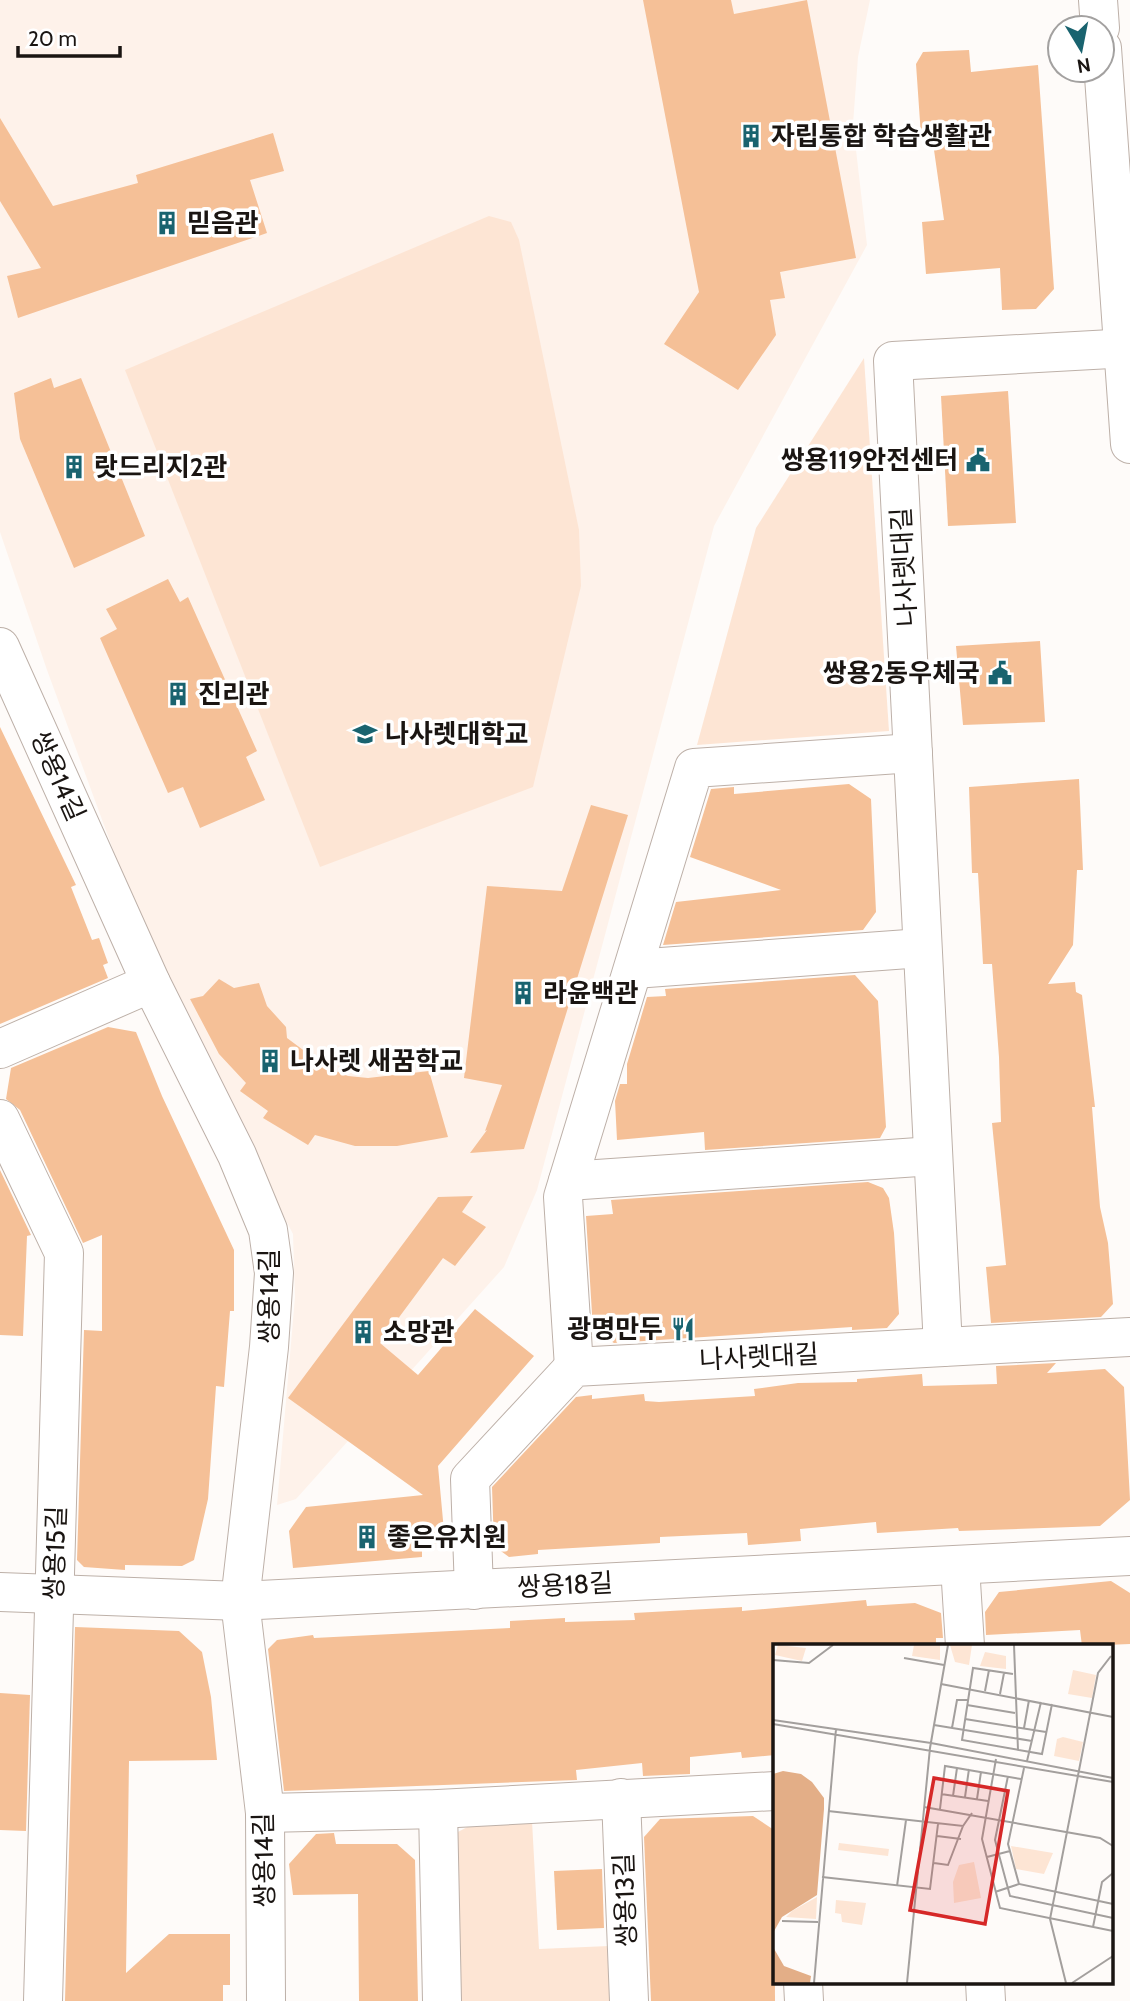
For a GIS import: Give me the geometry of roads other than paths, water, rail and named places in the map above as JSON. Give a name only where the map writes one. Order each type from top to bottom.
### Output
[{"type":"street","points":[[1105,84],[1127,349],[1130,443]]},
{"type":"street","name":"나사렛대길","points":[[943,1347],[893,361],[1127,349]]},
{"type":"street","name":"쌍용14길","points":[[0,647],[151,983],[237,1155],[268,1230],[274,1273],[269,1347],[240,1601],[265,1813],[265,2001]]},
{"type":"street","points":[[474,1590],[470,1479],[574,1367],[563,1197],[694,768],[913,753]]},
{"type":"street","points":[[634,969],[922,948]]},
{"type":"street","points":[[0,1049],[151,983]]},
{"type":"street","name":"쌍용15길","points":[[0,1119],[64,1252],[43,2001]]},
{"type":"street","points":[[568,1181],[933,1156]]},
{"type":"street","name":"나사렛대길","points":[[574,1367],[1130,1337]]},
{"type":"street","name":"쌍용18길","points":[[0,1592],[240,1601],[1130,1556]]},
{"type":"street","points":[[960,1566],[965,1644]]},
{"type":"street","points":[[265,1813],[438,1809],[773,1791]]},
{"type":"street","name":"쌍용13길","points":[[621,1798],[629,2001]]},
{"type":"street","points":[[438,1809],[442,2001]]},
{"type":"street","points":[[803,1983],[804,2001]]},
{"type":"street","points":[[985,1983],[986,2001]]},
{"type":"place","name":"자립통합 학습생활관","points":[[751,136]]},
{"type":"place","name":"믿음관","points":[[167,223]]},
{"type":"place","name":"쌍용119안전센터","points":[[978,460]]},
{"type":"place","name":"랏드리지2관","points":[[74,467]]},
{"type":"place","name":"쌍용2동우체국","points":[[1000,673]]},
{"type":"place","name":"진리관","points":[[178,694]]},
{"type":"place","name":"나사렛대학교","points":[[365,734]]},
{"type":"place","name":"라윤백관","points":[[523,993]]},
{"type":"place","name":"나사렛 새꿈학교","points":[[270,1061]]},
{"type":"place","name":"광명만두","points":[[683,1329]]},
{"type":"place","name":"소망관","points":[[363,1332]]},
{"type":"place","name":"좋은유치원","points":[[367,1537]]}]
